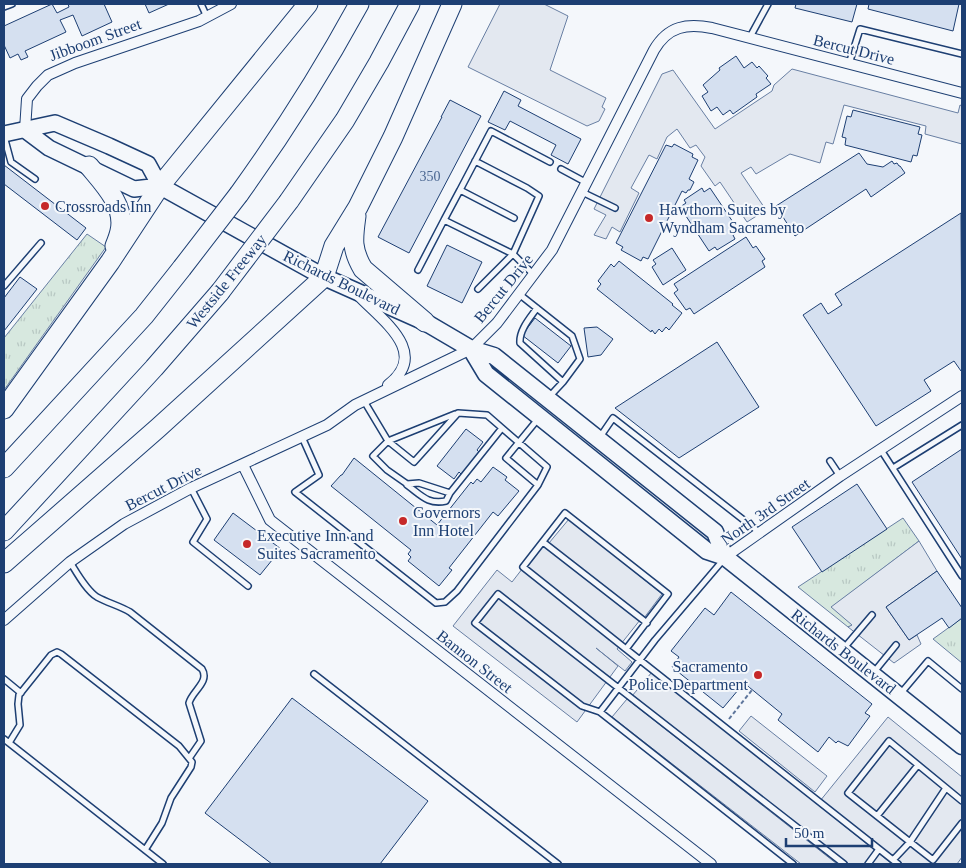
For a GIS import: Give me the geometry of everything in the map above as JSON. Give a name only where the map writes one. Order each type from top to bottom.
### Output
[{"type":"highway","points":[[4,408],[110,262],[160,186],[308,4]]},
{"type":"highway","points":[[4,468],[144,316],[239,194],[274,146],[306,97],[360,4]]},
{"type":"highway","name":"Westside Freeway","points":[[4,531],[154,368],[220,292],[289,201],[345,120],[410,4]]},
{"type":"highway","points":[[4,563],[158,428],[324,277],[334,246],[358,207],[392,138],[452,4]]},
{"type":"highway","points":[[89,166],[108,188],[118,206],[121,229],[110,262]]},
{"type":"highway","points":[[358,207],[354,249],[362,269],[425,322]]},
{"type":"main road","name":"Richards Boulevard","points":[[160,186],[324,277],[425,322],[470,349],[494,356],[715,532],[725,558]]},
{"type":"main road","name":"Richards Boulevard","points":[[470,349],[486,374],[539,418],[707,551],[725,558],[962,746]]},
{"type":"street","name":"Jibboom Street","points":[[25,130],[27,100],[48,75],[75,63],[208,17],[231,4]]},
{"type":"street","name":"Bercut Drive","points":[[4,620],[70,562],[124,524],[192,488],[327,425],[364,401],[470,349],[497,322],[552,250],[654,50],[664,37],[679,28],[695,25],[962,93]]},
{"type":"street","points":[[4,135],[25,130],[55,123],[148,164],[160,186],[134,189],[49,148],[25,130]]},
{"type":"street","points":[[355,292],[400,340],[406,355],[405,366],[401,373],[374,396]]},
{"type":"street","name":"North 3rd Street","points":[[725,558],[840,476],[962,396]]},
{"type":"street","name":"Bannon Street","points":[[243,465],[270,520],[711,864]]},
{"type":"lane","points":[[4,7],[12,4]]},
{"type":"lane","points":[[201,4],[208,17]]},
{"type":"lane","points":[[750,38],[768,4]]},
{"type":"lane","points":[[849,64],[860,29],[962,54]]},
{"type":"lane","points":[[418,270],[491,131],[550,162]]},
{"type":"lane","points":[[4,135],[11,162],[35,179]]},
{"type":"lane","points":[[475,161],[539,196],[513,254],[478,289]]},
{"type":"lane","points":[[561,169],[615,208]]},
{"type":"lane","points":[[460,190],[514,218]]},
{"type":"lane","points":[[444,220],[513,254],[534,275]]},
{"type":"lane","points":[[4,286],[41,243]]},
{"type":"lane","points":[[520,294],[572,336],[580,358],[547,400]]},
{"type":"lane","points":[[537,308],[524,327],[520,342],[563,382]]},
{"type":"lane","points":[[364,401],[388,441],[414,462],[458,413]]},
{"type":"lane","points":[[302,437],[319,476],[295,492],[436,603],[445,602],[457,591],[538,486],[547,467],[502,428],[486,415],[458,413],[388,441],[373,456],[387,470],[429,502],[439,503],[446,501],[450,493],[502,428]]},
{"type":"lane","points":[[538,486],[506,458],[539,418]]},
{"type":"lane","points":[[598,440],[613,418],[760,532]]},
{"type":"lane","points":[[893,468],[962,425]]},
{"type":"lane","points":[[881,449],[962,576]]},
{"type":"lane","points":[[830,460],[840,476]]},
{"type":"lane","points":[[407,484],[418,484],[450,493]]},
{"type":"lane","points":[[192,488],[207,519],[193,542],[248,586]]},
{"type":"lane","points":[[626,649],[668,594],[565,513],[523,567],[626,649],[723,726],[898,864]]},
{"type":"lane","points":[[543,542],[647,623]]},
{"type":"lane","name":"North 3rd Street","points":[[600,712],[640,660],[725,558]]},
{"type":"lane","points":[[70,562],[84,583],[96,596],[119,605],[130,612],[205,673],[189,703],[201,741],[190,757]]},
{"type":"lane","points":[[793,864],[600,712],[582,706],[475,623],[498,594],[844,864]]},
{"type":"lane","points":[[842,651],[872,615]]},
{"type":"lane","points":[[872,674],[896,646]]},
{"type":"lane","points":[[9,743],[20,725],[18,704],[21,693],[51,655],[57,652],[180,746],[190,757],[191,767],[171,798],[162,823],[145,850]]},
{"type":"lane","points":[[899,696],[928,662],[962,689]]},
{"type":"lane","points":[[314,674],[558,864]]},
{"type":"lane","points":[[4,679],[21,693]]},
{"type":"lane","points":[[4,739],[163,864]]},
{"type":"lane","points":[[962,800],[889,741],[848,793],[933,860],[962,824]]},
{"type":"lane","points":[[877,816],[918,765]]},
{"type":"lane","points":[[893,860],[910,842],[946,788]]},
{"type":"lane","points":[[868,864],[879,849]]},
{"type":"path","points":[[723,726],[752,690]]},
{"type":"green space","points":[[87,234],[106,247],[4,390],[4,338]]},
{"type":"green space","points":[[903,518],[919,541],[832,607],[853,625],[848,627],[798,587]]},
{"type":"green space","points":[[962,618],[962,663],[933,639]]},
{"type":"shaded area","points":[[500,4],[544,4],[568,16],[550,70],[606,98],[602,107],[605,109],[599,121],[587,126],[468,67]]},
{"type":"shaded area","points":[[792,69],[958,113],[960,105],[962,106],[962,144],[925,134],[926,126],[844,105],[833,144],[826,142],[820,163],[790,154],[756,174],[751,167],[741,173],[766,210],[747,222],[720,182],[715,186],[701,166],[705,157],[696,145],[690,148],[677,129],[667,137],[657,159],[649,155],[631,188],[639,193],[620,232],[612,227],[606,239],[594,235],[606,215],[594,209],[662,74],[673,70],[715,129],[772,91],[774,85]]},
{"type":"shaded area","points":[[569,519],[662,594],[644,618],[549,543]]},
{"type":"shaded area","points":[[919,541],[937,571],[886,607],[909,640],[917,635],[921,644],[894,663],[848,627],[852,625],[831,607]]},
{"type":"shaded area","points":[[543,542],[640,620],[617,649],[632,662],[625,671],[596,648],[618,666],[577,722],[453,626],[497,570],[512,582]]},
{"type":"shaded area","points":[[652,672],[892,864],[846,864],[632,696]]},
{"type":"shaded area","points":[[627,699],[837,864],[801,864],[612,717]]},
{"type":"shaded area","points":[[751,716],[827,776],[815,792],[739,731]]},
{"type":"shaded area","points":[[888,717],[962,777],[962,857],[957,864],[898,864],[820,801]]},
{"type":"building","points":[[52,4],[57,13],[69,7],[68,4],[104,4],[112,22],[82,36],[73,15],[60,20],[66,32],[25,51],[28,57],[21,60],[18,54],[10,58],[4,45],[4,26]]},
{"type":"building","points":[[145,4],[169,4],[149,13]]},
{"type":"building","points":[[796,4],[857,4],[852,22],[795,8]]},
{"type":"building","points":[[869,4],[959,4],[953,31],[868,9]]},
{"type":"building","points":[[736,56],[744,68],[752,62],[757,68],[759,66],[768,76],[766,78],[771,84],[756,94],[757,97],[733,114],[730,110],[723,115],[717,107],[711,111],[702,96],[708,92],[703,85],[720,70],[719,68]]},
{"type":"building","points":[[504,91],[521,100],[518,106],[581,139],[568,164],[551,155],[556,145],[510,121],[505,130],[488,122]]},
{"type":"building","points":[[450,100],[481,116],[409,253],[378,237]]},
{"type":"building","points":[[853,110],[920,127],[918,134],[922,135],[917,156],[913,155],[911,162],[845,145],[846,138],[842,137],[847,116],[851,117]]},
{"type":"building","name":"Hawthorn Suites by Wyndham Sacramento","points":[[674,144],[693,154],[692,157],[698,160],[689,179],[694,182],[686,193],[682,191],[648,259],[643,257],[641,261],[621,250],[623,247],[616,243],[666,145],[672,147]]},
{"type":"building","points":[[859,153],[867,164],[883,167],[892,161],[894,164],[897,163],[905,173],[871,197],[866,189],[795,236],[776,206]]},
{"type":"building","name":"Crossroads Inn","points":[[4,165],[86,228],[77,240],[4,184]]},
{"type":"building","name":"Hawthorn Suites by Wyndham Sacramento","points":[[702,188],[704,192],[710,188],[739,231],[733,235],[735,239],[717,250],[715,247],[709,251],[680,207],[686,203],[684,200]]},
{"type":"building","points":[[961,213],[962,370],[954,361],[924,380],[931,391],[876,426],[803,315],[821,303],[828,314],[842,305],[835,294]]},
{"type":"building","name":"Hawthorn Suites by Wyndham Sacramento","points":[[746,237],[753,248],[756,246],[765,259],[762,261],[765,267],[694,314],[690,308],[686,310],[674,293],[678,290],[674,284]]},
{"type":"building","points":[[447,245],[482,262],[462,303],[427,286]]},
{"type":"building","name":"Hawthorn Suites by Wyndham Sacramento","points":[[672,248],[686,270],[663,285],[652,267],[656,264],[653,260]]},
{"type":"building","name":"Hawthorn Suites by Wyndham Sacramento","points":[[619,261],[682,313],[669,330],[666,327],[662,332],[659,329],[655,334],[652,330],[651,332],[597,289],[601,284],[598,281],[611,264],[614,267]]},
{"type":"building","points":[[20,277],[37,289],[4,331],[4,298]]},
{"type":"building","points":[[535,318],[571,346],[558,363],[522,335]]},
{"type":"building","points":[[597,327],[613,339],[601,355],[588,357],[584,328]]},
{"type":"building","points":[[717,342],[759,407],[679,458],[615,408]]},
{"type":"building","points":[[466,429],[483,442],[477,450],[479,452],[462,475],[459,472],[454,479],[437,466]]},
{"type":"building","points":[[962,449],[962,559],[912,482]]},
{"type":"building","name":"Governors Inn Hotel","points":[[354,458],[437,525],[471,482],[473,484],[477,479],[481,482],[493,467],[507,477],[505,480],[519,491],[498,516],[493,512],[449,568],[452,570],[439,586],[408,561],[411,557],[408,554],[411,550],[331,486],[342,475]]},
{"type":"building","points":[[857,484],[887,529],[822,572],[792,527]]},
{"type":"building","name":"Executive Inn and Suites Sacramento","points":[[233,513],[281,549],[260,575],[214,540]]},
{"type":"building","points":[[937,571],[962,608],[962,618],[949,628],[942,618],[909,640],[886,607]]},
{"type":"building","name":"Sacramento Police Department","points":[[731,592],[872,704],[865,713],[870,716],[848,746],[838,741],[836,743],[829,737],[818,752],[778,720],[782,714],[744,683],[723,708],[672,667],[679,657],[671,651],[705,608],[714,615]]},
{"type":"building","points":[[292,698],[428,801],[380,864],[272,864],[205,813]]},
{"type":"place","name":"Crossroads Inn","points":[[45,206]]},
{"type":"place","name":"Hawthorn Suites by Wyndham Sacramento","points":[[649,218]]},
{"type":"place","name":"Governors Inn Hotel","points":[[403,521]]},
{"type":"place","name":"Executive Inn and Suites Sacramento","points":[[247,544]]},
{"type":"place","name":"Sacramento Police Department","points":[[758,675]]}]
